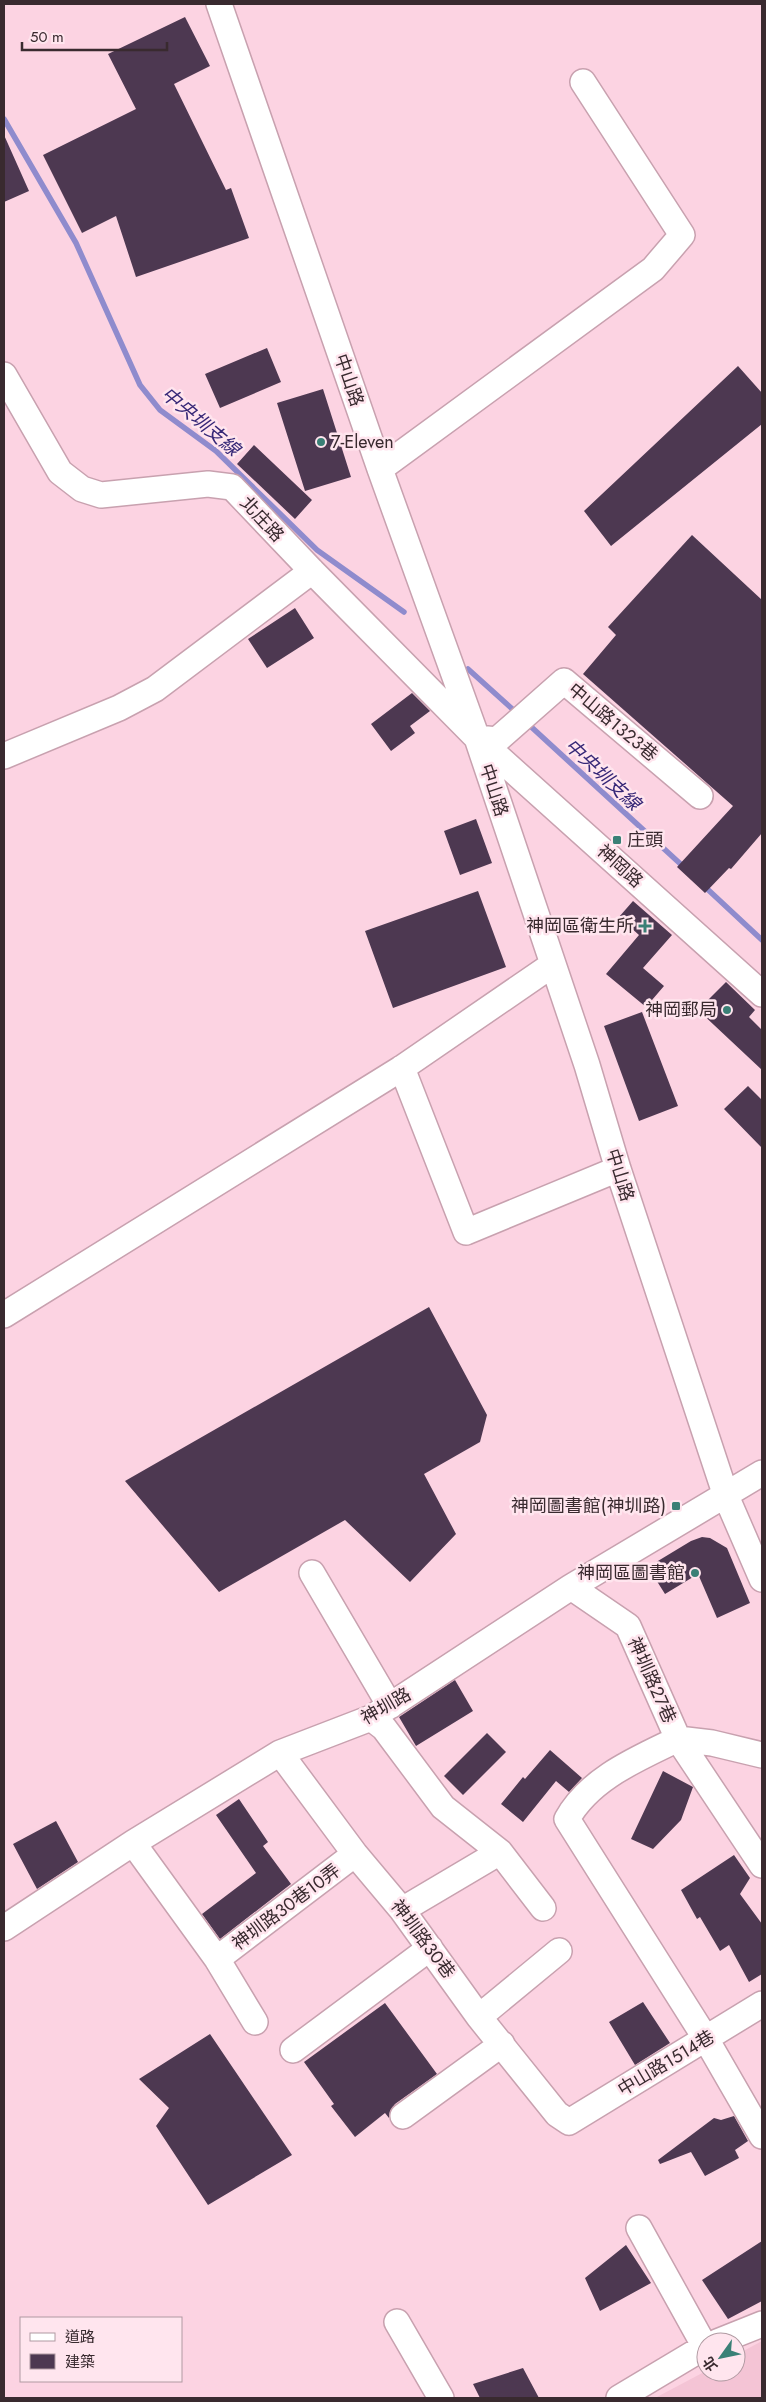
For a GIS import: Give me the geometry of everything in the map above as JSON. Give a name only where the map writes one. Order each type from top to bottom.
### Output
[{"type":"street","name":"中山路","points":[[219,4],[380,469],[477,738],[587,1065],[618,1169],[726,1496],[762,1579]]},
{"type":"street","points":[[380,469],[653,269],[682,235],[583,82]]},
{"type":"street","name":"北庄路","points":[[4,375],[60,472],[82,489],[101,495],[208,484],[232,487],[477,738]]},
{"type":"street","points":[[4,756],[119,708],[154,689],[312,571]]},
{"type":"street","name":"中山路1323巷","points":[[477,738],[497,740],[564,681],[700,796]]},
{"type":"street","name":"神岡路","points":[[477,738],[762,994]]},
{"type":"street","points":[[4,1315],[402,1068],[552,965]]},
{"type":"street","points":[[402,1068],[466,1232],[618,1169]]},
{"type":"street","name":"神圳路","points":[[4,1928],[133,1843],[280,1753],[380,1712],[571,1587],[762,1473]]},
{"type":"street","points":[[312,1573],[380,1712],[384,1728],[443,1807],[500,1852],[543,1908]]},
{"type":"street","name":"神圳路27巷","points":[[571,1587],[628,1626],[678,1739],[712,1743],[762,1755]]},
{"type":"street","points":[[762,1865],[678,1739],[608,1776],[575,1803],[567,1819],[706,2039],[762,2136]]},
{"type":"street","name":"神圳路30巷","points":[[280,1753],[355,1854],[402,1910],[479,2017],[558,2114],[569,2122]]},
{"type":"street","points":[[133,1843],[217,1959],[256,2022]]},
{"type":"street","points":[[402,1910],[500,1852]]},
{"type":"street","name":"神圳路30巷10弄","points":[[217,1959],[355,1854]]},
{"type":"street","points":[[293,2050],[430,1948]]},
{"type":"street","points":[[479,2017],[560,1951]]},
{"type":"street","name":"中山路1514巷","points":[[569,2122],[762,2004]]},
{"type":"street","points":[[403,2116],[502,2044]]},
{"type":"street","points":[[639,2228],[701,2332]]},
{"type":"street","points":[[397,2322],[440,2398]]},
{"type":"street","points":[[742,2332],[762,2324]]},
{"type":"street","points":[[619,2398],[696,2353]]},
{"type":"shaded area","points":[[762,2341],[762,2398],[655,2398],[696,2376],[696,2382],[746,2382],[746,2350]]},
{"type":"building","points":[[185,17],[210,66],[174,84],[226,190],[231,188],[249,238],[136,277],[116,216],[82,233],[43,155],[136,109],[108,54]]},
{"type":"building","points":[[4,135],[29,191],[4,202]]},
{"type":"building","points":[[267,348],[281,382],[220,408],[205,374]]},
{"type":"building","points":[[738,366],[762,393],[762,424],[611,546],[584,511]]},
{"type":"building","points":[[323,389],[351,477],[305,491],[277,403]]},
{"type":"building","points":[[254,445],[312,500],[295,519],[237,464]]},
{"type":"building","points":[[692,535],[762,600],[762,833],[731,869],[729,868],[705,893],[677,867],[733,806],[583,674],[616,635],[608,627]]},
{"type":"building","points":[[295,608],[314,638],[267,668],[248,639]]},
{"type":"building","points":[[412,693],[430,711],[410,726],[415,733],[391,751],[371,724]]},
{"type":"building","points":[[476,819],[492,863],[460,875],[444,831]]},
{"type":"building","points":[[478,891],[506,967],[393,1008],[365,931]]},
{"type":"building","points":[[633,901],[672,935],[643,968],[664,986],[646,1007],[606,974],[639,935],[619,917]]},
{"type":"building","name":"神岡郵局","points":[[726,982],[755,1010],[749,1017],[762,1030],[762,1070],[698,1010]]},
{"type":"building","points":[[642,1012],[678,1106],[639,1121],[604,1026]]},
{"type":"building","points":[[748,1086],[762,1100],[762,1148],[724,1109]]},
{"type":"building","points":[[429,1307],[487,1415],[480,1442],[424,1474],[456,1534],[410,1582],[345,1520],[219,1592],[125,1481]]},
{"type":"building","name":"神岡區圖書館","points":[[702,1537],[710,1538],[727,1548],[750,1603],[717,1618],[698,1574],[665,1594],[648,1567],[691,1541]]},
{"type":"building","points":[[455,1680],[473,1711],[416,1746],[399,1717]]},
{"type":"building","points":[[487,1733],[506,1752],[463,1795],[444,1776]]},
{"type":"building","points":[[550,1750],[582,1778],[569,1792],[556,1781],[523,1822],[501,1804],[523,1777],[525,1779]]},
{"type":"building","points":[[663,1771],[693,1787],[681,1820],[653,1849],[631,1839]]},
{"type":"building","points":[[239,1799],[268,1842],[263,1846],[291,1884],[220,1939],[202,1914],[256,1873],[216,1815]]},
{"type":"building","points":[[56,1821],[78,1862],[37,1889],[13,1844]]},
{"type":"building","points":[[734,1855],[750,1878],[740,1894],[762,1924],[762,1974],[749,1982],[729,1945],[720,1951],[700,1917],[697,1919],[681,1890]]},
{"type":"building","points":[[643,2002],[670,2043],[635,2065],[609,2022]]},
{"type":"building","points":[[385,2003],[437,2074],[395,2104],[390,2111],[389,2118],[385,2113],[355,2137],[331,2106],[334,2104],[304,2062]]},
{"type":"building","points":[[210,2034],[292,2155],[208,2205],[156,2126],[169,2108],[139,2079]]},
{"type":"building","points":[[734,2116],[748,2141],[735,2150],[739,2158],[705,2176],[691,2152],[660,2164],[658,2160],[714,2118],[721,2120]]},
{"type":"building","points":[[762,2241],[762,2301],[728,2319],[702,2280]]},
{"type":"building","points":[[626,2245],[651,2283],[600,2311],[585,2278]]},
{"type":"building","points":[[523,2368],[539,2398],[480,2398],[473,2384]]},
{"type":"waterway","name":"中央圳支線","points":[[4,119],[76,243],[140,385],[160,410],[216,451],[317,550],[404,612]]},
{"type":"waterway","name":"中央圳支線","points":[[468,669],[519,715]]},
{"type":"waterway","name":"中央圳支線","points":[[527,723],[686,869]]},
{"type":"waterway","name":"中央圳支線","points":[[703,885],[762,940]]},
{"type":"place","name":"7-Eleven","points":[[321,442]]},
{"type":"place","name":"庄頭","points":[[617,840]]},
{"type":"place","name":"神岡區衛生所","points":[[645,926]]},
{"type":"place","name":"神岡郵局","points":[[727,1010]]},
{"type":"place","name":"神岡圖書館(神圳路)","points":[[676,1506]]},
{"type":"place","name":"神岡區圖書館","points":[[695,1573]]}]
